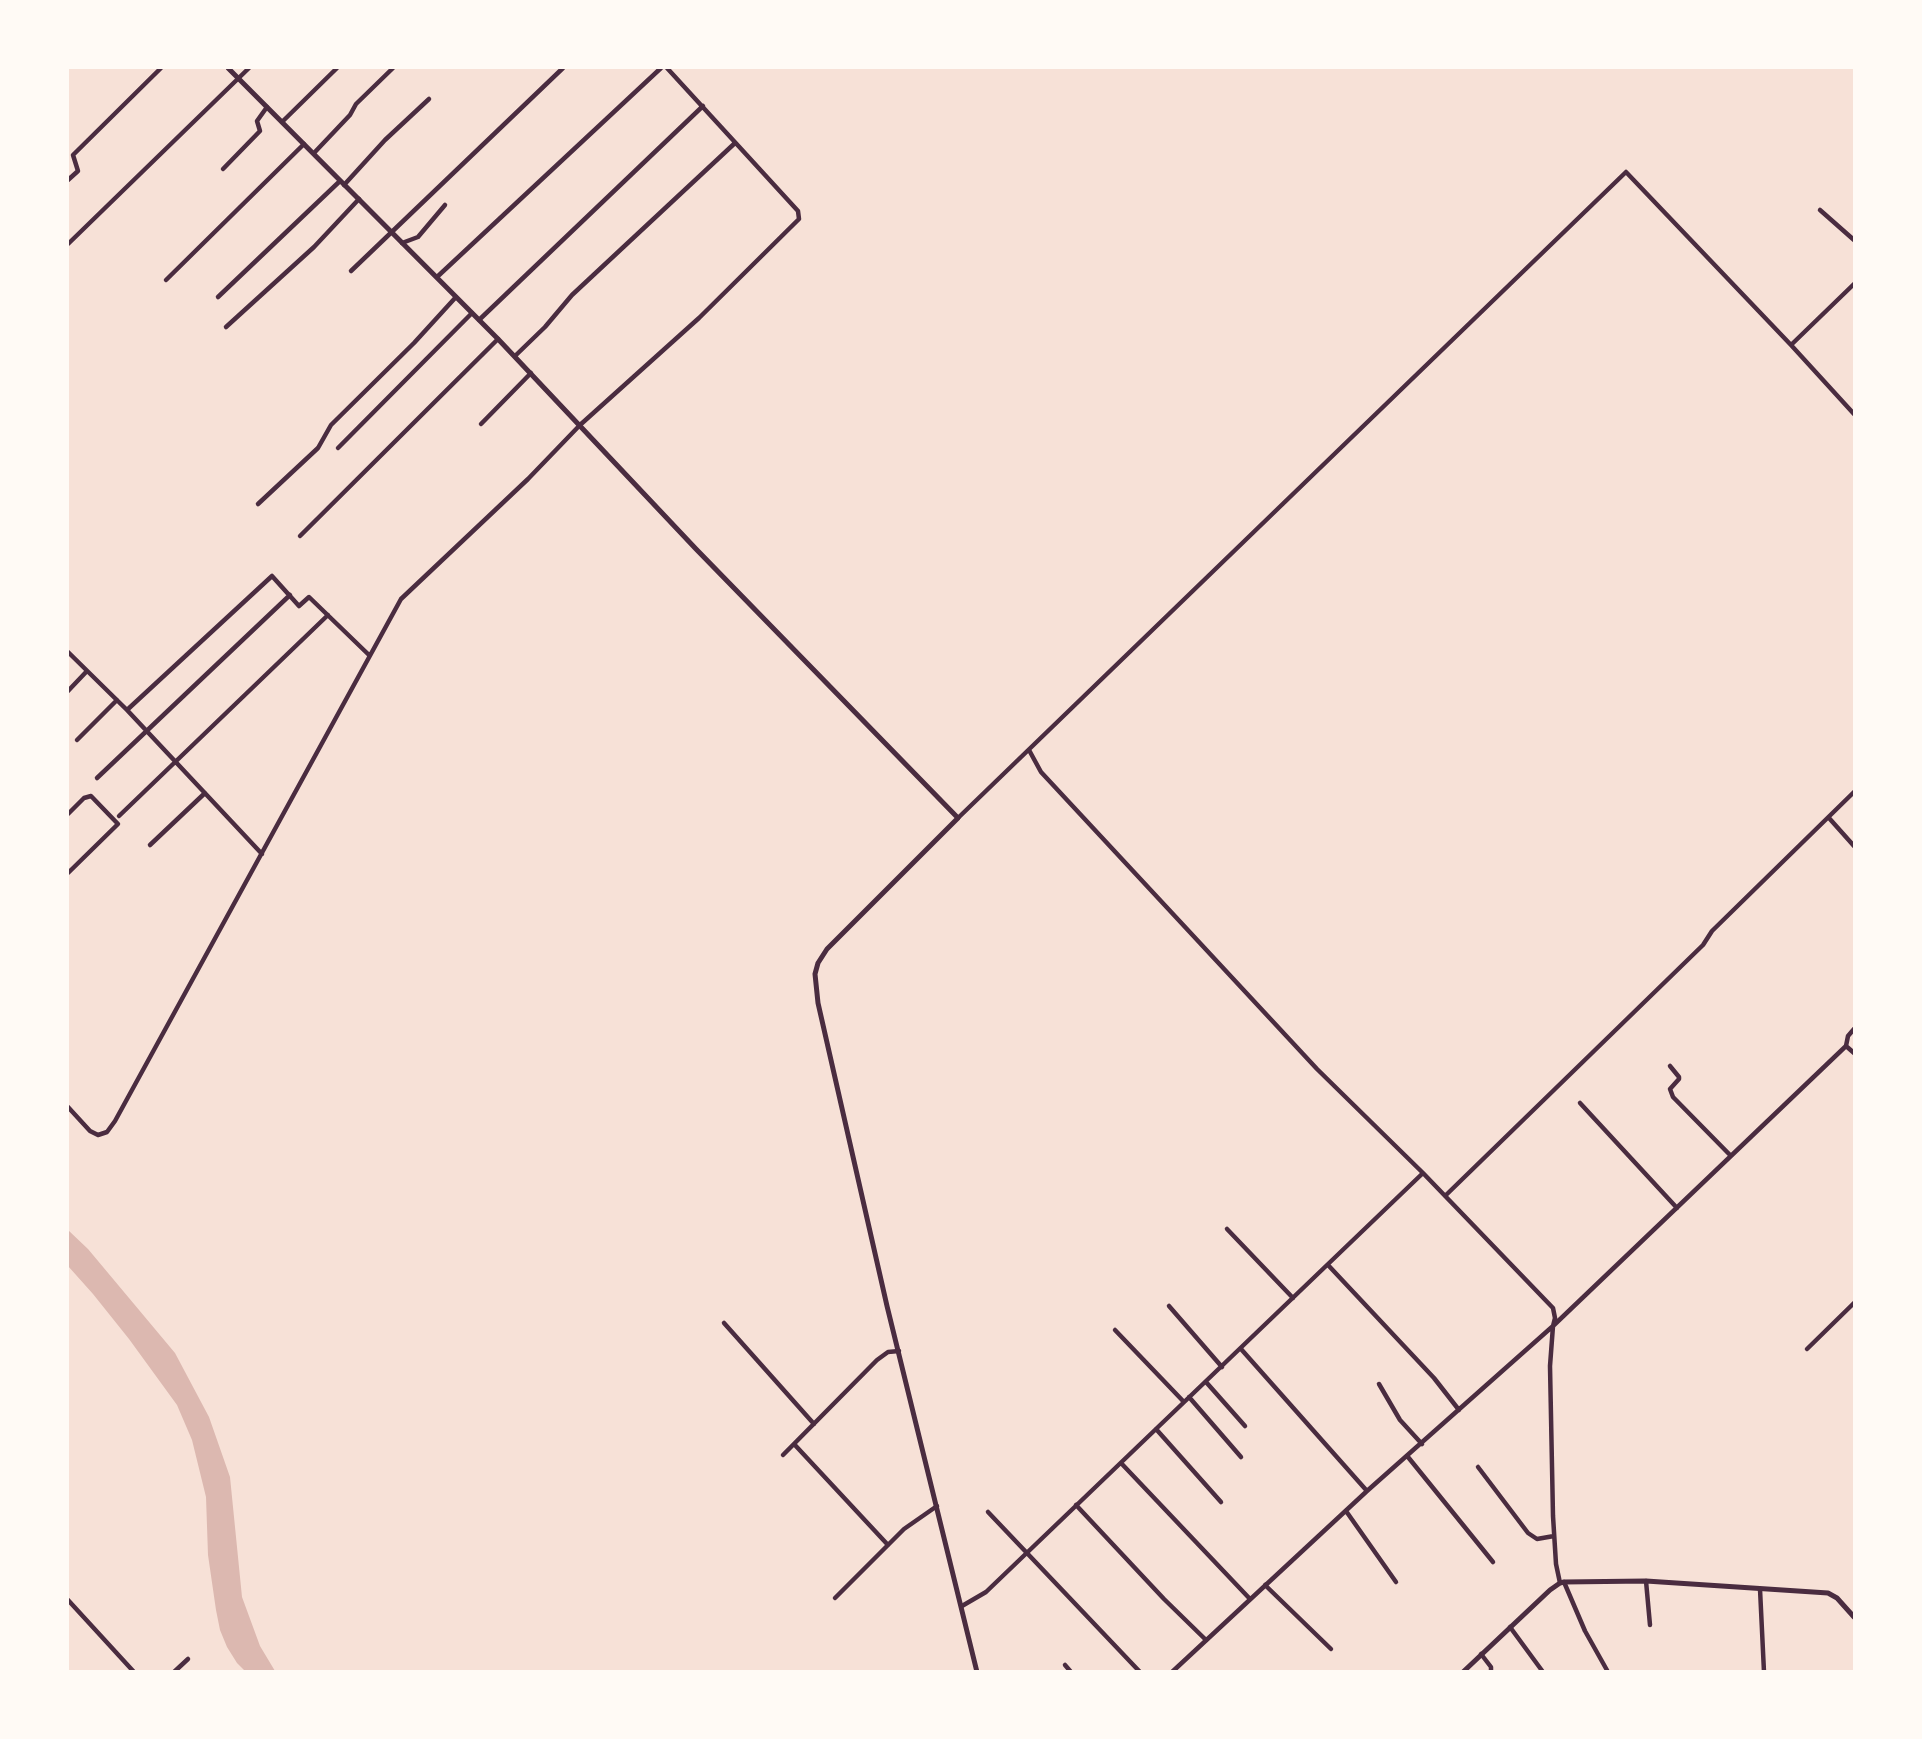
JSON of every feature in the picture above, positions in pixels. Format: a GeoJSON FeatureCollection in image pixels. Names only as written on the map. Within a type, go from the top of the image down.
{"type":"FeatureCollection","features":[{"type":"Feature","properties":{"kind":"street"},"geometry":{"type":"LineString","coordinates":[[68,180],[78,171],[73,155],[160,68]]}},
{"type":"Feature","properties":{"kind":"street"},"geometry":{"type":"LineString","coordinates":[[228,68],[498,339],[696,549],[958,818]]}},
{"type":"Feature","properties":{"kind":"street"},"geometry":{"type":"LineString","coordinates":[[68,244],[249,68]]}},
{"type":"Feature","properties":{"kind":"street"},"geometry":{"type":"LineString","coordinates":[[282,122],[337,68]]}},
{"type":"Feature","properties":{"kind":"street"},"geometry":{"type":"LineString","coordinates":[[314,153],[350,115],[356,104],[393,68]]}},
{"type":"Feature","properties":{"kind":"street"},"geometry":{"type":"LineString","coordinates":[[351,271],[563,68]]}},
{"type":"Feature","properties":{"kind":"street"},"geometry":{"type":"LineString","coordinates":[[437,278],[661,68]]}},
{"type":"Feature","properties":{"kind":"street"},"geometry":{"type":"LineString","coordinates":[[68,1107],[90,1131],[98,1135],[106,1132],[116,1121],[369,655],[396,606],[406,593],[528,479],[580,425],[699,318],[799,219],[798,211],[667,68]]}},
{"type":"Feature","properties":{"kind":"street"},"geometry":{"type":"LineString","coordinates":[[218,297],[429,99]]}},
{"type":"Feature","properties":{"kind":"street"},"geometry":{"type":"LineString","coordinates":[[479,320],[703,106]]}},
{"type":"Feature","properties":{"kind":"street"},"geometry":{"type":"LineString","coordinates":[[223,169],[260,131],[257,121],[267,107]]}},
{"type":"Feature","properties":{"kind":"street"},"geometry":{"type":"LineString","coordinates":[[514,356],[545,327],[572,295],[735,143]]}},
{"type":"Feature","properties":{"kind":"street"},"geometry":{"type":"LineString","coordinates":[[166,280],[304,144]]}},
{"type":"Feature","properties":{"kind":"street"},"geometry":{"type":"LineString","coordinates":[[978,1671],[899,1351],[818,1003],[815,974],[818,963],[827,949],[958,818],[1626,172],[1854,414]]}},
{"type":"Feature","properties":{"kind":"street"},"geometry":{"type":"LineString","coordinates":[[226,327],[314,247],[359,199]]}},
{"type":"Feature","properties":{"kind":"street"},"geometry":{"type":"LineString","coordinates":[[402,243],[418,237],[445,205]]}},
{"type":"Feature","properties":{"kind":"street"},"geometry":{"type":"LineString","coordinates":[[1820,210],[1854,240]]}},
{"type":"Feature","properties":{"kind":"street"},"geometry":{"type":"LineString","coordinates":[[1791,345],[1854,284]]}},
{"type":"Feature","properties":{"kind":"street"},"geometry":{"type":"LineString","coordinates":[[258,504],[318,448],[331,425],[414,343],[456,297]]}},
{"type":"Feature","properties":{"kind":"street"},"geometry":{"type":"LineString","coordinates":[[338,448],[472,313]]}},
{"type":"Feature","properties":{"kind":"street"},"geometry":{"type":"LineString","coordinates":[[300,536],[498,339]]}},
{"type":"Feature","properties":{"kind":"street"},"geometry":{"type":"LineString","coordinates":[[482,424],[531,373]]}},
{"type":"Feature","properties":{"kind":"street"},"geometry":{"type":"LineString","coordinates":[[127,710],[272,576],[299,606],[309,597],[369,655]]}},
{"type":"Feature","properties":{"kind":"street"},"geometry":{"type":"LineString","coordinates":[[97,778],[290,595]]}},
{"type":"Feature","properties":{"kind":"street"},"geometry":{"type":"LineString","coordinates":[[119,816],[328,615]]}},
{"type":"Feature","properties":{"kind":"street"},"geometry":{"type":"LineString","coordinates":[[68,652],[127,710],[262,854]]}},
{"type":"Feature","properties":{"kind":"street"},"geometry":{"type":"LineString","coordinates":[[68,691],[87,671]]}},
{"type":"Feature","properties":{"kind":"street"},"geometry":{"type":"LineString","coordinates":[[77,740],[117,700]]}},
{"type":"Feature","properties":{"kind":"street"},"geometry":{"type":"LineString","coordinates":[[1029,750],[1041,772],[1317,1069],[1423,1173],[1553,1308],[1555,1318],[1550,1366],[1556,1564],[1562,1582],[1589,1638],[1608,1671]]}},
{"type":"Feature","properties":{"kind":"street"},"geometry":{"type":"LineString","coordinates":[[1445,1196],[1703,945],[1712,932],[1854,792]]}},
{"type":"Feature","properties":{"kind":"street"},"geometry":{"type":"LineString","coordinates":[[150,845],[205,794]]}},
{"type":"Feature","properties":{"kind":"street"},"geometry":{"type":"LineString","coordinates":[[68,814],[84,798],[92,796],[118,824],[68,873]]}},
{"type":"Feature","properties":{"kind":"street"},"geometry":{"type":"LineString","coordinates":[[1828,818],[1854,846]]}},
{"type":"Feature","properties":{"kind":"street"},"geometry":{"type":"LineString","coordinates":[[1172,1671],[1368,1491],[1553,1326],[1846,1046],[1848,1036],[1854,1029]]}},
{"type":"Feature","properties":{"kind":"street"},"geometry":{"type":"LineString","coordinates":[[1846,1046],[1854,1053]]}},
{"type":"Feature","properties":{"kind":"street"},"geometry":{"type":"LineString","coordinates":[[1670,1066],[1679,1077],[1670,1089],[1673,1097],[1731,1156]]}},
{"type":"Feature","properties":{"kind":"street"},"geometry":{"type":"LineString","coordinates":[[1580,1103],[1677,1208]]}},
{"type":"Feature","properties":{"kind":"street"},"geometry":{"type":"LineString","coordinates":[[963,1605],[986,1592],[1423,1173]]}},
{"type":"Feature","properties":{"kind":"street"},"geometry":{"type":"LineString","coordinates":[[1227,1229],[1293,1298]]}},
{"type":"Feature","properties":{"kind":"street"},"geometry":{"type":"LineString","coordinates":[[1328,1265],[1434,1378],[1459,1410]]}},
{"type":"Feature","properties":{"kind":"street"},"geometry":{"type":"LineString","coordinates":[[1807,1349],[1854,1303]]}},
{"type":"Feature","properties":{"kind":"street"},"geometry":{"type":"LineString","coordinates":[[1169,1306],[1222,1367]]}},
{"type":"Feature","properties":{"kind":"street"},"geometry":{"type":"LineString","coordinates":[[724,1323],[813,1424]]}},
{"type":"Feature","properties":{"kind":"street"},"geometry":{"type":"LineString","coordinates":[[1115,1330],[1184,1402]]}},
{"type":"Feature","properties":{"kind":"street"},"geometry":{"type":"LineString","coordinates":[[1241,1349],[1368,1491]]}},
{"type":"Feature","properties":{"kind":"street"},"geometry":{"type":"LineString","coordinates":[[783,1455],[877,1360],[888,1352],[899,1351]]}},
{"type":"Feature","properties":{"kind":"street"},"geometry":{"type":"LineString","coordinates":[[1206,1382],[1245,1426]]}},
{"type":"Feature","properties":{"kind":"street"},"geometry":{"type":"LineString","coordinates":[[1379,1384],[1400,1420],[1422,1444]]}},
{"type":"Feature","properties":{"kind":"street"},"geometry":{"type":"LineString","coordinates":[[1189,1397],[1241,1457]]}},
{"type":"Feature","properties":{"kind":"street"},"geometry":{"type":"LineString","coordinates":[[1156,1429],[1221,1502]]}},
{"type":"Feature","properties":{"kind":"street"},"geometry":{"type":"LineString","coordinates":[[794,1444],[888,1545]]}},
{"type":"Feature","properties":{"kind":"street"},"geometry":{"type":"LineString","coordinates":[[1408,1457],[1493,1562]]}},
{"type":"Feature","properties":{"kind":"street"},"geometry":{"type":"LineString","coordinates":[[1121,1463],[1250,1599]]}},
{"type":"Feature","properties":{"kind":"street"},"geometry":{"type":"LineString","coordinates":[[1478,1467],[1527,1533],[1538,1539],[1554,1536]]}},
{"type":"Feature","properties":{"kind":"street"},"geometry":{"type":"LineString","coordinates":[[1077,1505],[1164,1599],[1206,1640]]}},
{"type":"Feature","properties":{"kind":"street"},"geometry":{"type":"LineString","coordinates":[[835,1598],[904,1529],[937,1506]]}},
{"type":"Feature","properties":{"kind":"street"},"geometry":{"type":"LineString","coordinates":[[1346,1511],[1396,1582]]}},
{"type":"Feature","properties":{"kind":"street"},"geometry":{"type":"LineString","coordinates":[[988,1512],[1140,1671]]}},
{"type":"Feature","properties":{"kind":"street"},"geometry":{"type":"LineString","coordinates":[[1646,1581],[1650,1625]]}},
{"type":"Feature","properties":{"kind":"street"},"geometry":{"type":"LineString","coordinates":[[1462,1671],[1562,1582],[1646,1581],[1828,1593],[1837,1598],[1854,1617]]}},
{"type":"Feature","properties":{"kind":"street"},"geometry":{"type":"LineString","coordinates":[[1265,1585],[1330,1649]]}},
{"type":"Feature","properties":{"kind":"street"},"geometry":{"type":"LineString","coordinates":[[1760,1589],[1764,1671]]}},
{"type":"Feature","properties":{"kind":"street"},"geometry":{"type":"LineString","coordinates":[[68,1600],[134,1671]]}},
{"type":"Feature","properties":{"kind":"street"},"geometry":{"type":"LineString","coordinates":[[1510,1627],[1542,1671]]}},
{"type":"Feature","properties":{"kind":"street"},"geometry":{"type":"LineString","coordinates":[[1481,1654],[1491,1667],[1491,1671]]}},
{"type":"Feature","properties":{"kind":"street"},"geometry":{"type":"LineString","coordinates":[[174,1671],[188,1659]]}},
{"type":"Feature","properties":{"kind":"street"},"geometry":{"type":"LineString","coordinates":[[1065,1665],[1071,1671]]}},
{"type":"Feature","properties":{"kind":"shaded area"},"geometry":{"type":"Polygon","coordinates":[[[68,1230],[88,1249],[175,1353],[209,1417],[230,1477],[242,1597],[260,1646],[275,1671],[245,1671],[227,1647],[220,1630],[216,1610],[208,1555],[206,1497],[192,1440],[177,1405],[129,1339],[68,1266],[68,1230]]]}}]}
